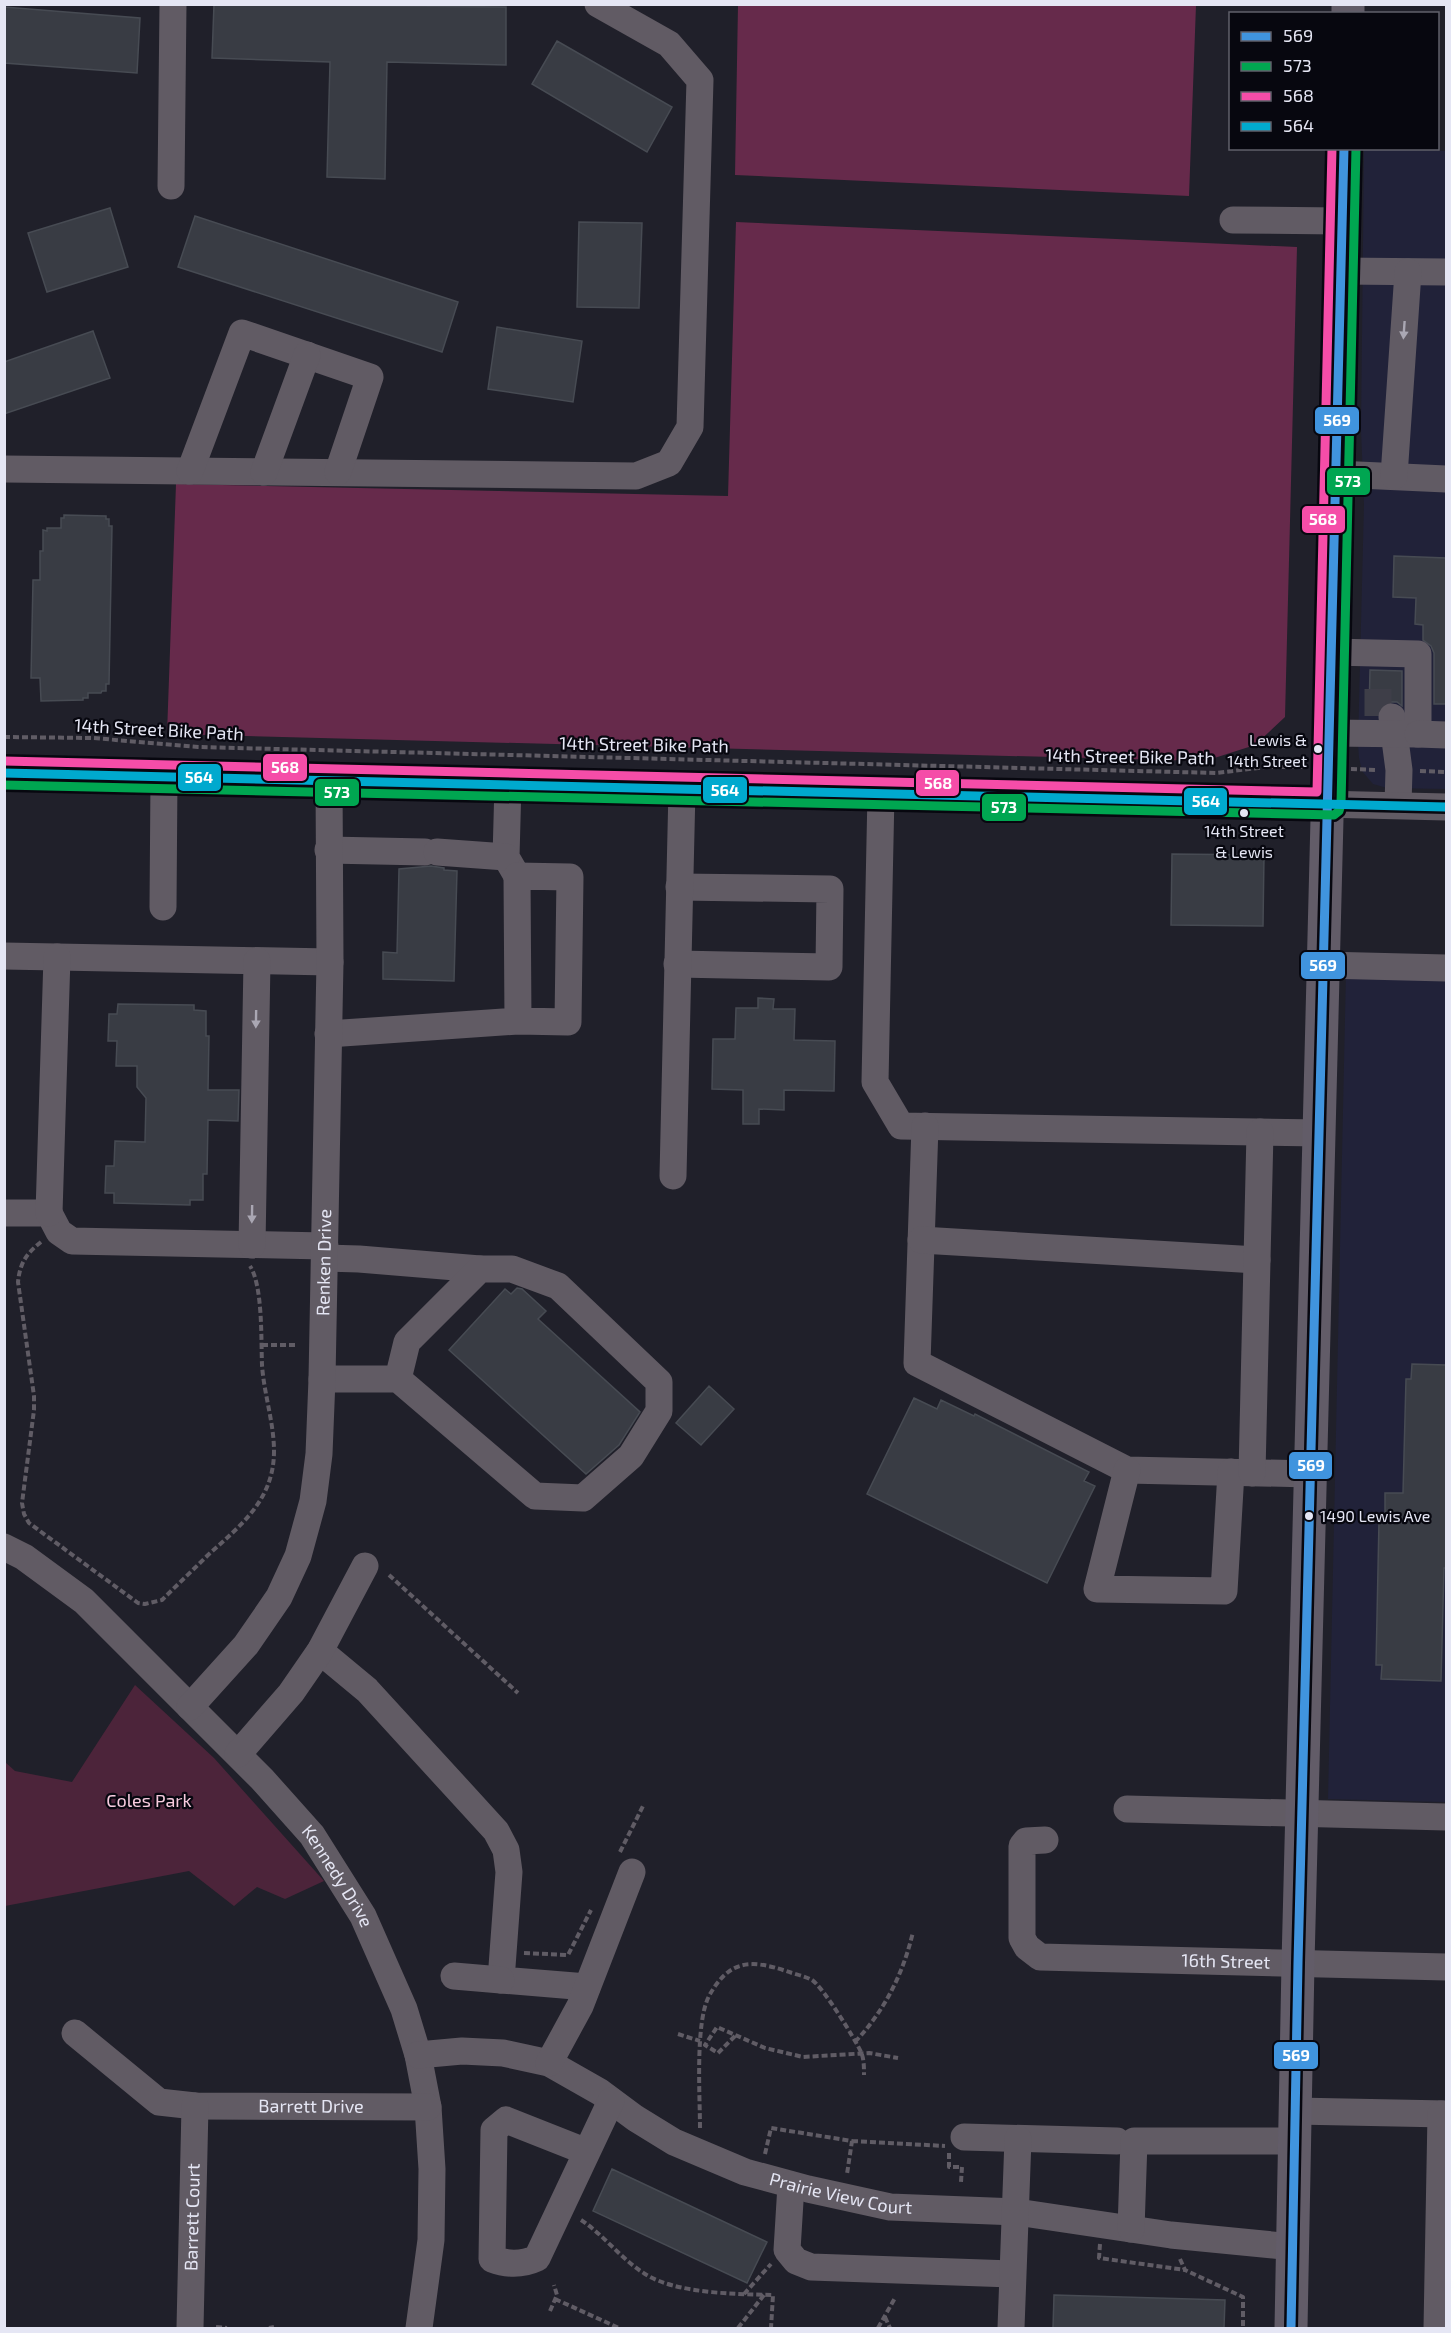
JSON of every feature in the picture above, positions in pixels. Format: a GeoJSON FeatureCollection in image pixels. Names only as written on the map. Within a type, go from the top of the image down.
{"type":"FeatureCollection","features":[{"type":"Feature","properties":{"kind":"main road"},"geometry":{"type":"LineString","coordinates":[[1291,2328],[1298,1963],[1344,150]]}},
{"type":"Feature","properties":{"kind":"street"},"geometry":{"type":"LineString","coordinates":[[171,186],[173,4]]}},
{"type":"Feature","properties":{"kind":"street"},"geometry":{"type":"LineString","coordinates":[[4,469],[636,476],[669,463],[690,427],[700,80],[669,44],[598,4]]}},
{"type":"Feature","properties":{"kind":"street"},"geometry":{"type":"LineString","coordinates":[[1233,220],[1342,222]]}},
{"type":"Feature","properties":{"kind":"street"},"geometry":{"type":"LineString","coordinates":[[1341,271],[1446,272]]}},
{"type":"Feature","properties":{"kind":"street"},"geometry":{"type":"LineString","coordinates":[[1394,476],[1408,272]]}},
{"type":"Feature","properties":{"kind":"street"},"geometry":{"type":"LineString","coordinates":[[190,471],[242,333],[370,377],[338,472]]}},
{"type":"Feature","properties":{"kind":"street"},"geometry":{"type":"LineString","coordinates":[[264,472],[306,355]]}},
{"type":"Feature","properties":{"kind":"street"},"geometry":{"type":"LineString","coordinates":[[1336,474],[1446,479]]}},
{"type":"Feature","properties":{"kind":"street"},"geometry":{"type":"LineString","coordinates":[[1332,652],[1386,664],[1418,654],[1392,727],[1399,770],[1398,806]]}},
{"type":"Feature","properties":{"kind":"street"},"geometry":{"type":"LineString","coordinates":[[1330,733],[1392,727],[1446,735]]}},
{"type":"Feature","properties":{"kind":"street"},"geometry":{"type":"LineString","coordinates":[[4,773],[1446,807]]}},
{"type":"Feature","properties":{"kind":"street"},"geometry":{"type":"LineString","coordinates":[[163,908],[164,777]]}},
{"type":"Feature","properties":{"kind":"street","name":"Renken Drive"},"geometry":{"type":"LineString","coordinates":[[190,1707],[246,1645],[279,1597],[298,1556],[313,1502],[319,1454],[325,1252],[330,962],[329,780]]}},
{"type":"Feature","properties":{"kind":"street"},"geometry":{"type":"LineString","coordinates":[[508,784],[518,1021]]}},
{"type":"Feature","properties":{"kind":"street"},"geometry":{"type":"LineString","coordinates":[[673,1176],[682,789]]}},
{"type":"Feature","properties":{"kind":"street"},"geometry":{"type":"LineString","coordinates":[[881,793],[874,1082],[901,1126],[1320,1133]]}},
{"type":"Feature","properties":{"kind":"street"},"geometry":{"type":"LineString","coordinates":[[328,850],[431,852],[570,877],[568,1022],[518,1021],[328,1034]]}},
{"type":"Feature","properties":{"kind":"street"},"geometry":{"type":"LineString","coordinates":[[677,964],[829,967],[830,889],[679,887]]}},
{"type":"Feature","properties":{"kind":"street"},"geometry":{"type":"LineString","coordinates":[[4,956],[330,962]]}},
{"type":"Feature","properties":{"kind":"street"},"geometry":{"type":"LineString","coordinates":[[48,1226],[57,957]]}},
{"type":"Feature","properties":{"kind":"street"},"geometry":{"type":"LineString","coordinates":[[248,1253],[257,961]]}},
{"type":"Feature","properties":{"kind":"street"},"geometry":{"type":"LineString","coordinates":[[1323,965],[1446,968]]}},
{"type":"Feature","properties":{"kind":"street"},"geometry":{"type":"LineString","coordinates":[[924,1126],[917,1363],[1127,1470],[1311,1474]]}},
{"type":"Feature","properties":{"kind":"street"},"geometry":{"type":"LineString","coordinates":[[1127,1470],[1097,1589],[1224,1591],[1241,1473],[1257,1260],[1260,1132]]}},
{"type":"Feature","properties":{"kind":"street"},"geometry":{"type":"LineString","coordinates":[[4,1213],[48,1226],[72,1241],[248,1253],[325,1252],[359,1259],[480,1269],[512,1269],[558,1286],[659,1382],[659,1411],[631,1456],[583,1497],[535,1496],[398,1379],[322,1379]]}},
{"type":"Feature","properties":{"kind":"street"},"geometry":{"type":"LineString","coordinates":[[921,1239],[1257,1260]]}},
{"type":"Feature","properties":{"kind":"street"},"geometry":{"type":"LineString","coordinates":[[398,1379],[407,1342],[480,1269]]}},
{"type":"Feature","properties":{"kind":"street","name":"Kennedy Drive"},"geometry":{"type":"LineString","coordinates":[[4,1547],[24,1557],[84,1601],[238,1754],[312,1835],[363,1917],[404,2009],[418,2055],[428,2107],[432,2169],[431,2240],[419,2328]]}},
{"type":"Feature","properties":{"kind":"street"},"geometry":{"type":"LineString","coordinates":[[238,1754],[291,1693],[377,1570]]}},
{"type":"Feature","properties":{"kind":"street"},"geometry":{"type":"LineString","coordinates":[[320,1651],[367,1690],[496,1830],[506,1850],[509,1872],[501,1980]]}},
{"type":"Feature","properties":{"kind":"street"},"geometry":{"type":"LineString","coordinates":[[1127,1809],[1446,1817]]}},
{"type":"Feature","properties":{"kind":"street","name":"16th Street"},"geometry":{"type":"LineString","coordinates":[[1045,1840],[1026,1841],[1023,1846],[1022,1938],[1027,1947],[1040,1957],[1446,1966]]}},
{"type":"Feature","properties":{"kind":"street"},"geometry":{"type":"LineString","coordinates":[[549,2063],[580,2006],[632,1872]]}},
{"type":"Feature","properties":{"kind":"street"},"geometry":{"type":"LineString","coordinates":[[454,1977],[587,1987]]}},
{"type":"Feature","properties":{"kind":"street","name":"Barrett Drive"},"geometry":{"type":"LineString","coordinates":[[75,2033],[159,2102],[195,2106],[428,2107]]}},
{"type":"Feature","properties":{"kind":"street","name":"Prairie View Court"},"geometry":{"type":"LineString","coordinates":[[418,2055],[462,2051],[503,2053],[549,2063],[674,2142],[745,2172],[791,2185],[890,2207],[1017,2212],[1131,2229],[1293,2247]]}},
{"type":"Feature","properties":{"kind":"street"},"geometry":{"type":"LineString","coordinates":[[587,2152],[506,2120],[494,2130],[492,2259],[504,2264],[526,2263],[537,2258],[587,2152],[611,2101]]}},
{"type":"Feature","properties":{"kind":"street","name":"Barrett Court"},"geometry":{"type":"LineString","coordinates":[[190,2328],[195,2106]]}},
{"type":"Feature","properties":{"kind":"street"},"geometry":{"type":"LineString","coordinates":[[1131,2229],[1134,2141],[1444,2114],[1437,2328]]}},
{"type":"Feature","properties":{"kind":"street"},"geometry":{"type":"LineString","coordinates":[[964,2137],[1117,2141]]}},
{"type":"Feature","properties":{"kind":"street"},"geometry":{"type":"LineString","coordinates":[[1011,2328],[1018,2139]]}},
{"type":"Feature","properties":{"kind":"street"},"geometry":{"type":"LineString","coordinates":[[791,2185],[788,2250],[796,2261],[811,2267],[1012,2274]]}},
{"type":"Feature","properties":{"kind":"path","name":"14th Street Bike Path"},"geometry":{"type":"LineString","coordinates":[[4,737],[93,738],[198,747],[1216,773],[1283,766]]}},
{"type":"Feature","properties":{"kind":"path"},"geometry":{"type":"LineString","coordinates":[[48,1226],[20,1267],[18,1282],[34,1410],[22,1503],[24,1514],[29,1522],[138,1603],[145,1605],[162,1600],[243,1524],[258,1507],[273,1471],[274,1450],[263,1379],[259,1300],[248,1253]]}},
{"type":"Feature","properties":{"kind":"path"},"geometry":{"type":"LineString","coordinates":[[262,1345],[296,1346]]}},
{"type":"Feature","properties":{"kind":"path"},"geometry":{"type":"LineString","coordinates":[[41,1545],[48,1535]]}},
{"type":"Feature","properties":{"kind":"path"},"geometry":{"type":"LineString","coordinates":[[377,1570],[518,1693]]}},
{"type":"Feature","properties":{"kind":"path"},"geometry":{"type":"LineString","coordinates":[[855,2042],[882,2008],[901,1973],[913,1932]]}},
{"type":"Feature","properties":{"kind":"path"},"geometry":{"type":"LineString","coordinates":[[700,2135],[701,2042],[708,1998],[736,1966],[753,1963],[768,1965],[813,1981],[838,2013],[855,2042],[861,2053],[864,2074]]}},
{"type":"Feature","properties":{"kind":"path"},"geometry":{"type":"LineString","coordinates":[[706,2043],[717,2027],[765,2048],[803,2057],[861,2053],[898,2058]]}},
{"type":"Feature","properties":{"kind":"path"},"geometry":{"type":"LineString","coordinates":[[678,2034],[706,2043],[705,2045],[718,2053],[735,2036]]}},
{"type":"Feature","properties":{"kind":"path"},"geometry":{"type":"LineString","coordinates":[[764,2161],[771,2128],[852,2141],[949,2147],[949,2167],[962,2167],[961,2182]]}},
{"type":"Feature","properties":{"kind":"path"},"geometry":{"type":"LineString","coordinates":[[846,2181],[852,2141]]}},
{"type":"Feature","properties":{"kind":"path"},"geometry":{"type":"LineString","coordinates":[[581,2220],[646,2275],[682,2286],[743,2294],[773,2295],[771,2328]]}},
{"type":"Feature","properties":{"kind":"path"},"geometry":{"type":"LineString","coordinates":[[1100,2240],[1099,2258],[1185,2270],[1243,2296],[1243,2328]]}},
{"type":"Feature","properties":{"kind":"path"},"geometry":{"type":"LineString","coordinates":[[743,2294],[770,2265],[790,2253]]}},
{"type":"Feature","properties":{"kind":"path"},"geometry":{"type":"LineString","coordinates":[[1180,2259],[1185,2270]]}},
{"type":"Feature","properties":{"kind":"path"},"geometry":{"type":"LineString","coordinates":[[550,2311],[557,2295],[554,2285]]}},
{"type":"Feature","properties":{"kind":"path"},"geometry":{"type":"LineString","coordinates":[[738,2328],[764,2295]]}},
{"type":"Feature","properties":{"kind":"path"},"geometry":{"type":"LineString","coordinates":[[878,2328],[896,2298]]}},
{"type":"Feature","properties":{"kind":"path"},"geometry":{"type":"LineString","coordinates":[[555,2299],[619,2328]]}},
{"type":"Feature","properties":{"kind":"path"},"geometry":{"type":"LineString","coordinates":[[884,2317],[890,2328]]}},
{"type":"Feature","properties":{"kind":"path"},"geometry":{"type":"LineString","coordinates":[[216,2327],[227,2328]]}},
{"type":"Feature","properties":{"kind":"path"},"geometry":{"type":"LineString","coordinates":[[269,2328],[274,2327]]}},
{"type":"Feature","properties":{"kind":"shaded area"},"geometry":{"type":"Polygon","coordinates":[[[738,5],[1196,5],[1189,196],[735,175],[738,5]]]}},
{"type":"Feature","properties":{"kind":"shaded area"},"geometry":{"type":"Polygon","coordinates":[[[1364,150],[1446,151],[1446,789],[1387,788],[1373,784],[1362,771],[1358,744],[1364,504],[1361,430],[1364,150]]]}},
{"type":"Feature","properties":{"kind":"shaded area"},"geometry":{"type":"Polygon","coordinates":[[[736,222],[1297,247],[1285,717],[1255,745],[1205,761],[167,734],[176,484],[728,496],[736,222]]]}},
{"type":"Feature","properties":{"kind":"shaded area"},"geometry":{"type":"Polygon","coordinates":[[[1346,972],[1446,974],[1446,1802],[1328,1799],[1346,972]]]}},
{"type":"Feature","properties":{"kind":"green space","name":"Coles Park"},"geometry":{"type":"Polygon","coordinates":[[[135,1685],[214,1758],[324,1881],[285,1899],[257,1887],[234,1906],[189,1871],[5,1906],[5,1762],[15,1771],[72,1782],[135,1685]]]}},
{"type":"Feature","properties":{"kind":"building"},"geometry":{"type":"Polygon","coordinates":[[[214,4],[506,7],[506,65],[387,62],[385,179],[327,177],[330,62],[212,58],[214,4]]]}},
{"type":"Feature","properties":{"kind":"building"},"geometry":{"type":"Polygon","coordinates":[[[4,7],[140,18],[137,73],[4,63],[4,7]]]}},
{"type":"Feature","properties":{"kind":"building"},"geometry":{"type":"Polygon","coordinates":[[[557,41],[672,107],[647,152],[532,84],[557,41]]]}},
{"type":"Feature","properties":{"kind":"building"},"geometry":{"type":"Polygon","coordinates":[[[110,208],[128,267],[47,292],[28,233],[110,208]]]}},
{"type":"Feature","properties":{"kind":"building"},"geometry":{"type":"Polygon","coordinates":[[[195,216],[458,302],[442,352],[178,267],[195,216]]]}},
{"type":"Feature","properties":{"kind":"building"},"geometry":{"type":"Polygon","coordinates":[[[579,222],[642,223],[639,308],[577,307],[579,222]]]}},
{"type":"Feature","properties":{"kind":"building"},"geometry":{"type":"Polygon","coordinates":[[[497,327],[582,341],[573,402],[488,389],[497,327]]]}},
{"type":"Feature","properties":{"kind":"building"},"geometry":{"type":"Polygon","coordinates":[[[93,331],[110,378],[4,414],[4,362],[93,331]]]}},
{"type":"Feature","properties":{"kind":"building"},"geometry":{"type":"Polygon","coordinates":[[[64,515],[106,516],[106,519],[109,519],[109,526],[112,526],[109,684],[106,684],[106,691],[88,693],[88,698],[83,698],[83,700],[41,701],[40,678],[31,678],[33,580],[40,580],[43,530],[61,528],[61,518],[64,518],[64,515]]]}},
{"type":"Feature","properties":{"kind":"building"},"geometry":{"type":"Polygon","coordinates":[[[1394,556],[1446,558],[1446,704],[1434,704],[1434,653],[1431,646],[1423,640],[1423,625],[1415,624],[1416,598],[1393,597],[1394,556]]]}},
{"type":"Feature","properties":{"kind":"building"},"geometry":{"type":"Polygon","coordinates":[[[1370,670],[1402,671],[1402,706],[1397,702],[1389,702],[1382,705],[1377,712],[1369,712],[1370,670]]]}},
{"type":"Feature","properties":{"kind":"building"},"geometry":{"type":"Polygon","coordinates":[[[1172,854],[1264,855],[1263,926],[1171,925],[1172,854]]]}},
{"type":"Feature","properties":{"kind":"building"},"geometry":{"type":"Polygon","coordinates":[[[431,866],[457,871],[454,981],[383,979],[383,952],[397,953],[399,869],[431,866]]]}},
{"type":"Feature","properties":{"kind":"building"},"geometry":{"type":"Polygon","coordinates":[[[758,998],[774,999],[773,1009],[795,1009],[794,1040],[835,1041],[834,1091],[784,1090],[784,1110],[759,1109],[759,1124],[743,1124],[743,1090],[712,1089],[713,1039],[735,1039],[736,1008],[758,1008],[758,998]]]}},
{"type":"Feature","properties":{"kind":"building"},"geometry":{"type":"Polygon","coordinates":[[[118,1004],[194,1005],[194,1010],[206,1011],[206,1036],[209,1036],[208,1090],[239,1090],[238,1121],[208,1120],[207,1174],[203,1174],[203,1200],[190,1200],[190,1205],[114,1203],[114,1193],[105,1193],[106,1166],[114,1166],[115,1141],[145,1142],[146,1098],[137,1087],[137,1066],[116,1066],[117,1041],[108,1041],[109,1014],[117,1014],[118,1004]]]}},
{"type":"Feature","properties":{"kind":"building"},"geometry":{"type":"Polygon","coordinates":[[[517,1288],[522,1289],[546,1311],[538,1319],[640,1412],[619,1445],[586,1474],[449,1350],[505,1289],[511,1294],[517,1288]]]}},
{"type":"Feature","properties":{"kind":"building"},"geometry":{"type":"Polygon","coordinates":[[[1412,1364],[1446,1365],[1446,1568],[1444,1568],[1441,1681],[1381,1679],[1382,1665],[1376,1665],[1379,1521],[1385,1521],[1385,1493],[1403,1493],[1406,1379],[1411,1379],[1412,1364]]]}},
{"type":"Feature","properties":{"kind":"building"},"geometry":{"type":"Polygon","coordinates":[[[709,1386],[734,1409],[701,1445],[676,1423],[709,1386]]]}},
{"type":"Feature","properties":{"kind":"building"},"geometry":{"type":"Polygon","coordinates":[[[914,1398],[937,1409],[941,1400],[974,1416],[975,1414],[1089,1472],[1084,1481],[1095,1486],[1047,1583],[867,1494],[914,1398]]]}},
{"type":"Feature","properties":{"kind":"building"},"geometry":{"type":"Polygon","coordinates":[[[612,2169],[767,2242],[747,2283],[593,2211],[612,2169]]]}},
{"type":"Feature","properties":{"kind":"building"},"geometry":{"type":"Polygon","coordinates":[[[1054,2295],[1225,2300],[1224,2328],[1053,2328],[1054,2295]]]}},
{"type":"Feature","properties":{"kind":"tunnel"},"geometry":{"type":"LineString","coordinates":[[1378,675],[1378,716]]}},
{"type":"Feature","properties":{"kind":"transit line","name":"568"},"geometry":{"type":"LineString","coordinates":[[4,761],[1317,792],[1332,150]]}},
{"type":"Feature","properties":{"kind":"transit line","name":"569"},"geometry":{"type":"LineString","coordinates":[[1291,2328],[1298,1963],[1344,150]]}},
{"type":"Feature","properties":{"kind":"transit line","name":"573"},"geometry":{"type":"LineString","coordinates":[[4,785],[1334,815],[1339,811],[1341,804],[1356,150]]}},
{"type":"Feature","properties":{"kind":"transit line","name":"564"},"geometry":{"type":"LineString","coordinates":[[4,773],[1446,807]]}},
{"type":"Feature","properties":{"kind":"place","name":"Lewis & 14th Street"},"geometry":{"type":"Point","coordinates":[1318,749]}},
{"type":"Feature","properties":{"kind":"place","name":"14th Street & Lewis"},"geometry":{"type":"Point","coordinates":[1244,813]}},
{"type":"Feature","properties":{"kind":"place","name":"1490 Lewis Ave"},"geometry":{"type":"Point","coordinates":[1309,1516]}}]}
